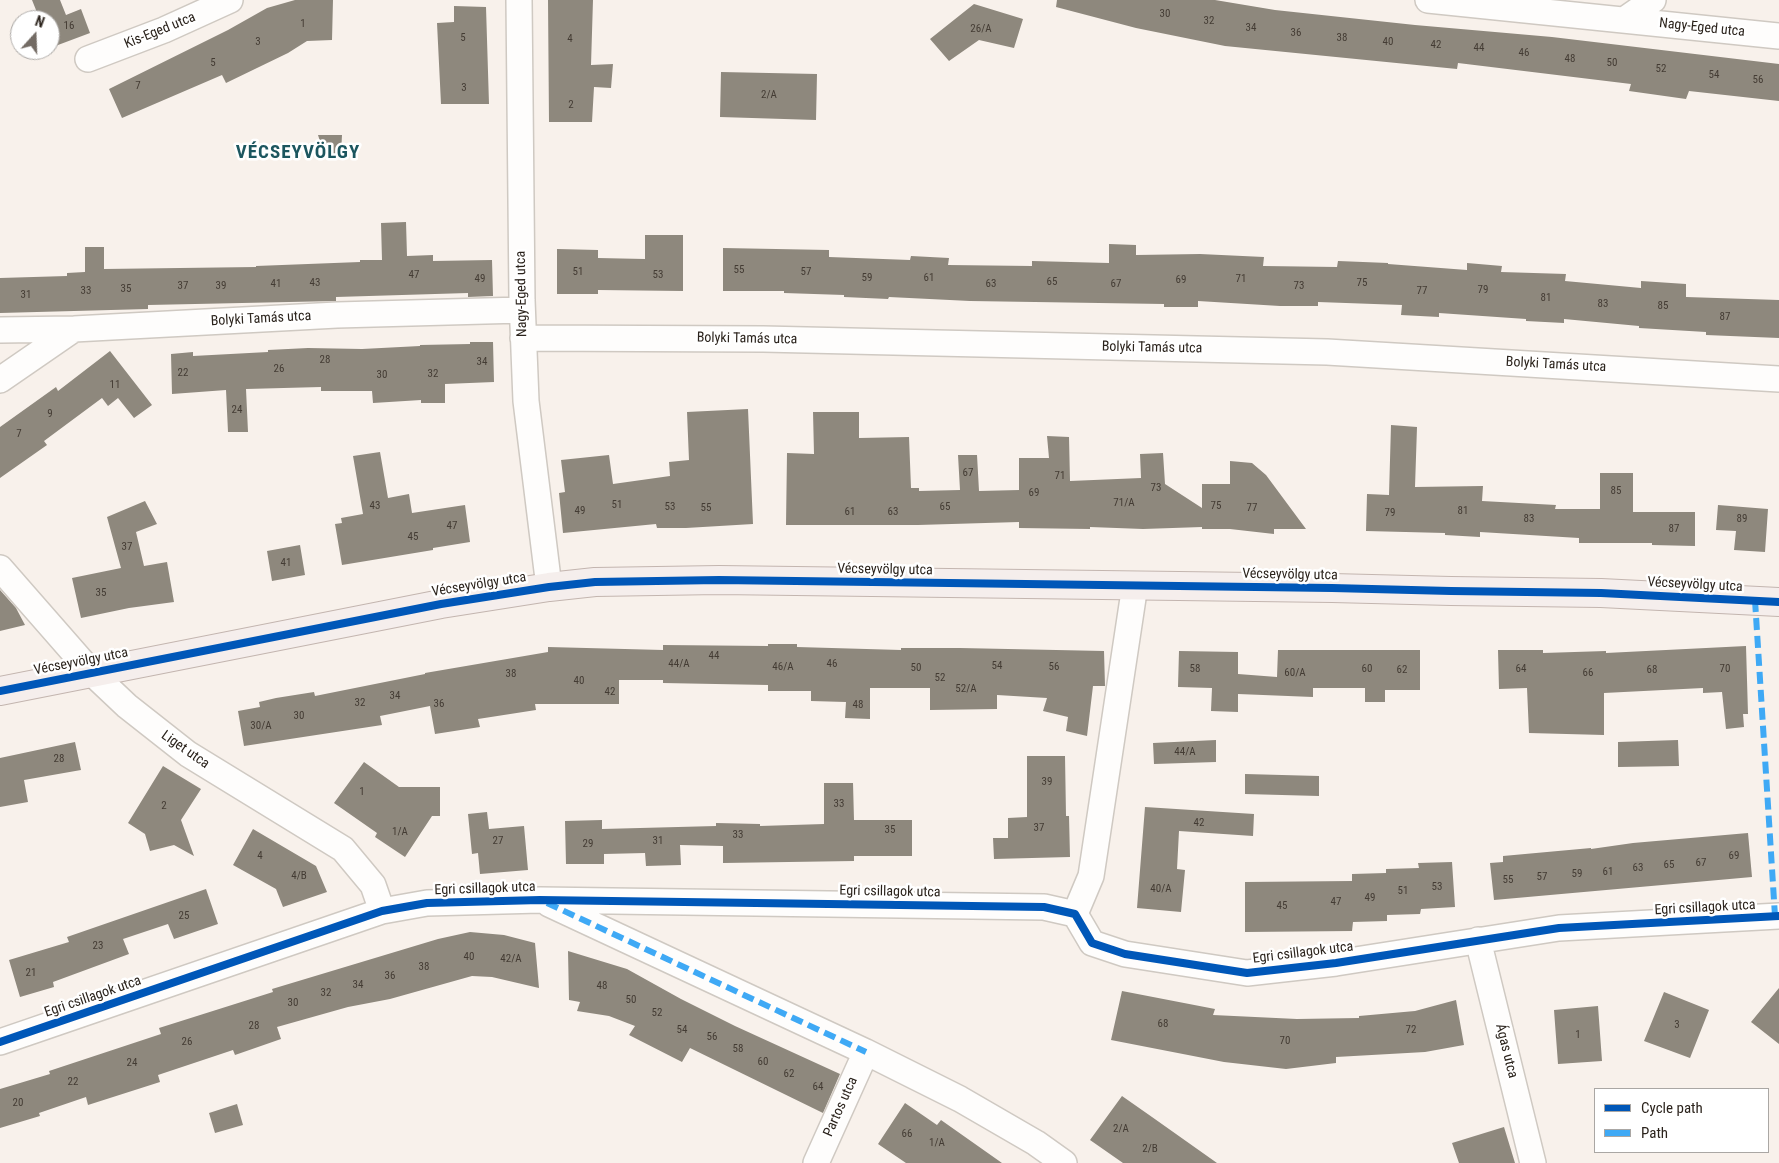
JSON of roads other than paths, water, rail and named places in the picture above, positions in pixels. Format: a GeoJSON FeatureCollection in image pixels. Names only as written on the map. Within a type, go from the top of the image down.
{"type":"FeatureCollection","features":[{"type":"Feature","properties":{"kind":"main road","name":"Vécseyvölgy utca"},"geometry":{"type":"LineString","coordinates":[[0,691],[442,604],[549,587],[595,582],[719,580],[1601,592],[1779,602]]}},
{"type":"Feature","properties":{"kind":"street","name":"Kis-Eged utca"},"geometry":{"type":"LineString","coordinates":[[88,59],[164,30],[230,0]]}},
{"type":"Feature","properties":{"kind":"street","name":"Nagy-Eged utca"},"geometry":{"type":"LineString","coordinates":[[519,0],[522,310],[526,401],[529,440],[549,587]]}},
{"type":"Feature","properties":{"kind":"street","name":"Nagy-Eged utca"},"geometry":{"type":"LineString","coordinates":[[1428,0],[1779,36]]}},
{"type":"Feature","properties":{"kind":"street","name":"Nagy-Eged utca"},"geometry":{"type":"LineString","coordinates":[[1624,20],[1653,0]]}},
{"type":"Feature","properties":{"kind":"street","name":"Bolyki Tamás utca"},"geometry":{"type":"LineString","coordinates":[[0,330],[74,329],[338,315],[522,310]]}},
{"type":"Feature","properties":{"kind":"street"},"geometry":{"type":"LineString","coordinates":[[0,380],[74,329]]}},
{"type":"Feature","properties":{"kind":"street","name":"Bolyki Tamás utca"},"geometry":{"type":"LineString","coordinates":[[523,338],[763,339],[1327,352],[1779,379]]}},
{"type":"Feature","properties":{"kind":"street","name":"Liget utca"},"geometry":{"type":"LineString","coordinates":[[0,568],[91,672],[127,706],[188,754],[343,849],[373,885],[382,911]]}},
{"type":"Feature","properties":{"kind":"street"},"geometry":{"type":"LineString","coordinates":[[1075,914],[1091,876],[1135,585]]}},
{"type":"Feature","properties":{"kind":"street","name":"Egri csillagok utca"},"geometry":{"type":"LineString","coordinates":[[540,900],[866,1052],[960,1099],[1036,1143],[1064,1163]]}},
{"type":"Feature","properties":{"kind":"street","name":"Egri csillagok utca"},"geometry":{"type":"LineString","coordinates":[[0,1042],[382,911],[427,903],[540,900],[1044,907],[1075,914],[1092,943],[1125,954],[1247,973],[1336,963],[1559,928],[1779,916]]}},
{"type":"Feature","properties":{"kind":"street","name":"Ágas utca"},"geometry":{"type":"LineString","coordinates":[[1478,940],[1533,1163]]}},
{"type":"Feature","properties":{"kind":"street","name":"Partos utca"},"geometry":{"type":"LineString","coordinates":[[816,1163],[866,1052]]}},
{"type":"Feature","properties":{"kind":"district","name":"VÉCSEYVÖLGY"},"geometry":{"type":"Point","coordinates":[298,153]}}]}
